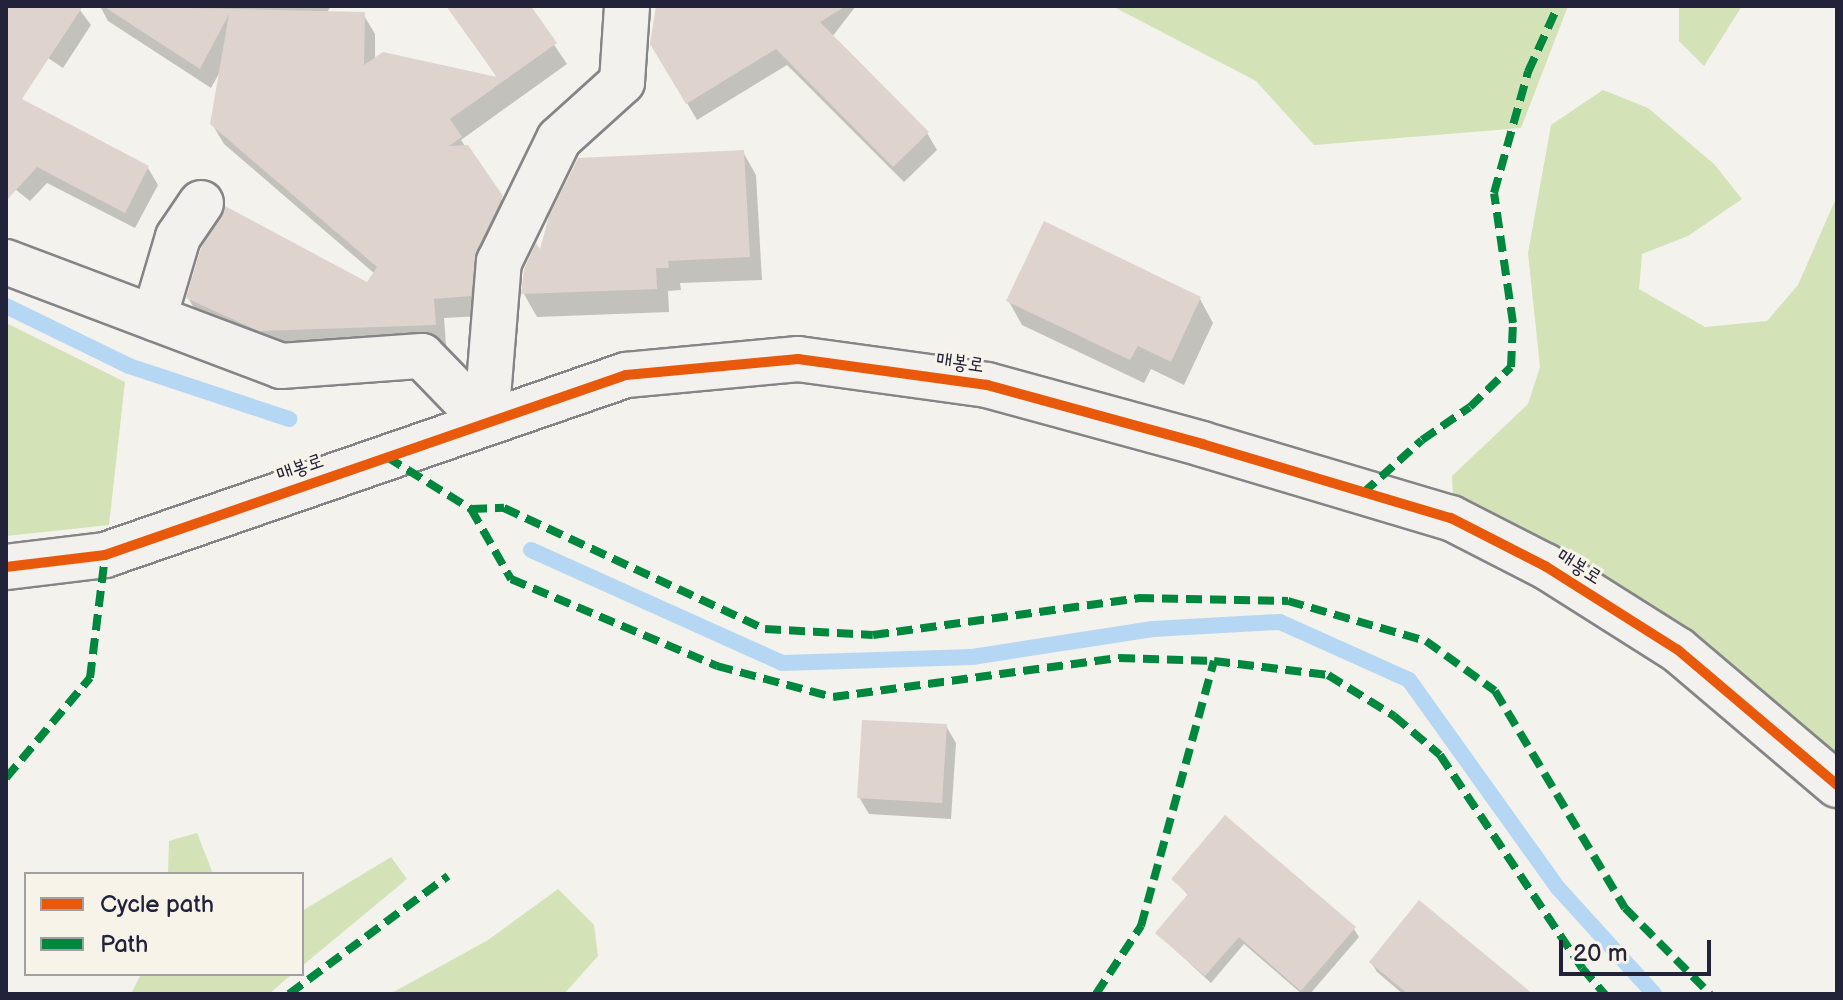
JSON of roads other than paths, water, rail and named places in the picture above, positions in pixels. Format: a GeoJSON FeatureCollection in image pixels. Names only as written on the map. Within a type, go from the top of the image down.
{"type":"FeatureCollection","features":[{"type":"Feature","properties":{"kind":"street"},"geometry":{"type":"LineString","coordinates":[[486,422],[499,262],[559,139],[622,82],[627,6]]}},
{"type":"Feature","properties":{"kind":"street"},"geometry":{"type":"LineString","coordinates":[[154,318],[178,237],[201,203]]}},
{"type":"Feature","properties":{"kind":"street"},"geometry":{"type":"LineString","coordinates":[[6,262],[281,366],[422,356],[486,422]]}},
{"type":"Feature","properties":{"kind":"street","name":"매봉로"},"geometry":{"type":"LineString","coordinates":[[6,567],[105,555],[626,375],[798,359],[987,385],[1451,518],[1545,566],[1678,650],[1837,785]]}},
{"type":"Feature","properties":{"kind":"waterway"},"geometry":{"type":"LineString","coordinates":[[6,306],[129,366],[289,419]]}},
{"type":"Feature","properties":{"kind":"waterway"},"geometry":{"type":"LineString","coordinates":[[531,550],[782,663],[972,657],[1153,629],[1280,622],[1409,680],[1558,888],[1654,994]]}}]}
